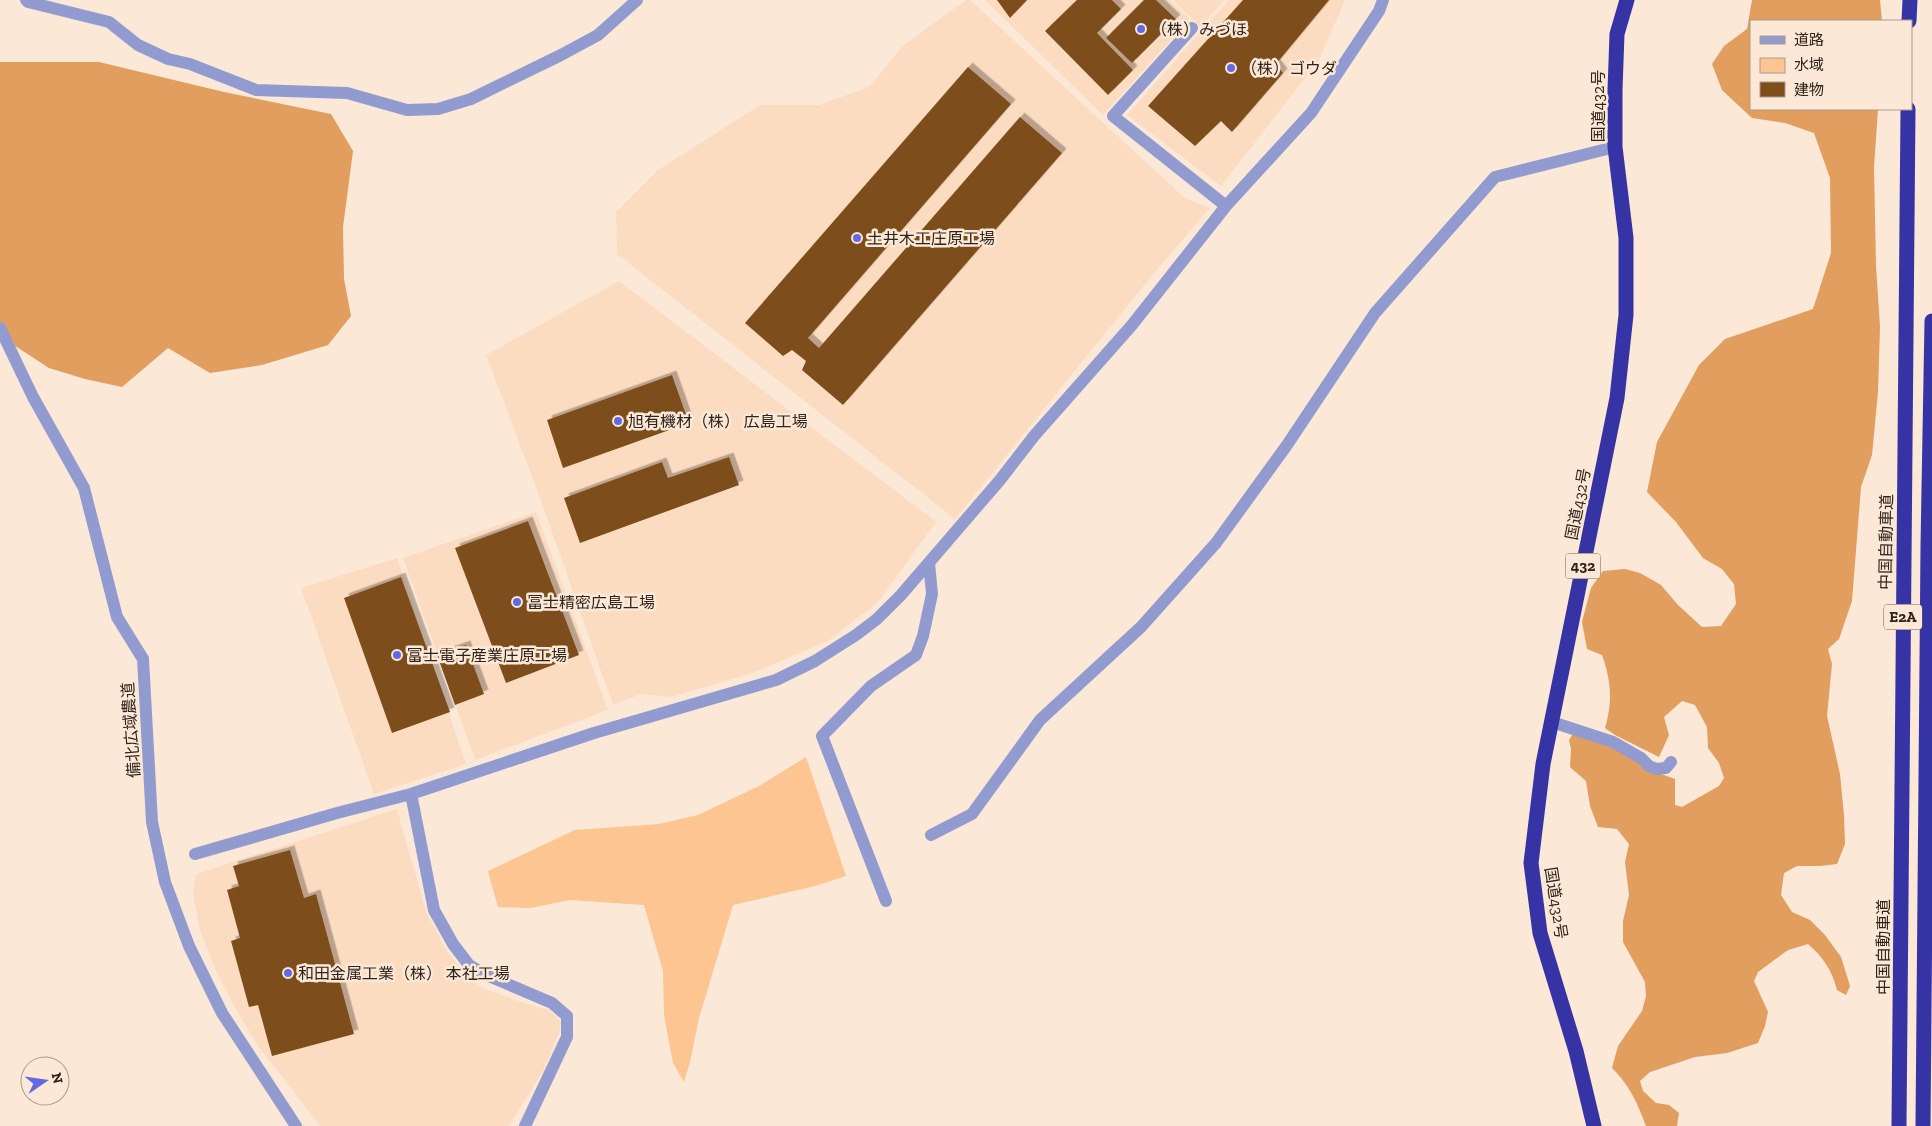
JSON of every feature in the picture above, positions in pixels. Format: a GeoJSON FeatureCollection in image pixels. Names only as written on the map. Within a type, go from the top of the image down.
{"type":"FeatureCollection","features":[{"type":"Feature","properties":{"kind":"highway","name":"国道432号"},"geometry":{"type":"LineString","coordinates":[[1594,1126],[1576,1052],[1540,933],[1531,863],[1543,764],[1617,398],[1626,315],[1626,238],[1616,148],[1615,90],[1617,34],[1627,0]]}},
{"type":"Feature","properties":{"kind":"highway"},"geometry":{"type":"LineString","coordinates":[[1909,20],[1910,0]]}},
{"type":"Feature","properties":{"kind":"highway","name":"中国自動車道"},"geometry":{"type":"LineString","coordinates":[[1899,1126],[1908,110]]}},
{"type":"Feature","properties":{"kind":"highway","name":"E2A"},"geometry":{"type":"LineString","coordinates":[[1924,1126],[1928,556],[1932,321]]}},
{"type":"Feature","properties":{"kind":"street"},"geometry":{"type":"LineString","coordinates":[[26,0],[109,22],[138,46],[168,59],[190,64],[256,90],[347,93],[407,110],[438,110],[471,99],[598,35],[637,0]]}},
{"type":"Feature","properties":{"kind":"street"},"geometry":{"type":"LineString","coordinates":[[195,854],[411,794],[594,733],[776,680],[815,661],[856,635],[877,619],[929,563],[1000,480],[1034,436],[1132,325],[1226,206],[1311,113],[1379,11],[1383,0]]}},
{"type":"Feature","properties":{"kind":"street"},"geometry":{"type":"LineString","coordinates":[[1192,28],[1113,116],[1226,206]]}},
{"type":"Feature","properties":{"kind":"street"},"geometry":{"type":"LineString","coordinates":[[931,835],[972,814],[1040,720],[1141,627],[1216,543],[1287,445],[1375,313],[1496,177],[1616,148]]}},
{"type":"Feature","properties":{"kind":"street","name":"備北広域農道"},"geometry":{"type":"LineString","coordinates":[[0,328],[33,396],[84,488],[117,617],[143,659],[152,822],[165,882],[189,946],[222,1013],[296,1126]]}},
{"type":"Feature","properties":{"kind":"street"},"geometry":{"type":"LineString","coordinates":[[886,901],[822,736],[871,686],[916,655],[923,636],[932,594],[929,563]]}},
{"type":"Feature","properties":{"kind":"street"},"geometry":{"type":"LineString","coordinates":[[1552,722],[1613,742],[1656,769],[1666,768],[1671,762]]}},
{"type":"Feature","properties":{"kind":"street"},"geometry":{"type":"LineString","coordinates":[[411,794],[434,910],[453,944],[469,965],[484,974],[552,1003],[568,1016],[567,1037],[525,1126]]}},
{"type":"Feature","properties":{"kind":"shaded area"},"geometry":{"type":"Polygon","coordinates":[[[966,0],[970,0],[1186,199],[1210,208],[1154,273],[955,519],[617,254],[616,212],[658,170],[760,105],[819,105],[869,87],[903,46],[966,0]]]}},
{"type":"Feature","properties":{"kind":"shaded area"},"geometry":{"type":"Polygon","coordinates":[[[985,0],[1170,0],[1190,19],[1103,115],[985,0]]]}},
{"type":"Feature","properties":{"kind":"shaded area"},"geometry":{"type":"Polygon","coordinates":[[[1173,0],[1224,0],[1201,27],[1173,0]]]}},
{"type":"Feature","properties":{"kind":"shaded area"},"geometry":{"type":"Polygon","coordinates":[[[1229,0],[1345,0],[1319,60],[1221,186],[1127,115],[1229,0]]]}},
{"type":"Feature","properties":{"kind":"shaded area"},"geometry":{"type":"Polygon","coordinates":[[[1752,0],[1880,0],[1882,20],[1750,20],[1750,110],[1878,110],[1874,167],[1876,266],[1880,327],[1878,392],[1872,455],[1861,487],[1852,601],[1839,639],[1828,649],[1832,664],[1827,716],[1840,774],[1845,844],[1837,864],[1797,866],[1784,873],[1781,895],[1792,912],[1810,920],[1825,935],[1841,957],[1850,986],[1846,995],[1837,990],[1826,964],[1808,944],[1788,950],[1758,972],[1754,981],[1768,1012],[1758,1043],[1727,1053],[1695,1057],[1650,1072],[1640,1081],[1643,1091],[1656,1103],[1669,1105],[1679,1113],[1677,1126],[1646,1126],[1624,1081],[1612,1068],[1618,1046],[1642,1011],[1646,996],[1645,982],[1623,942],[1623,921],[1629,895],[1625,862],[1629,844],[1617,829],[1598,827],[1590,806],[1586,781],[1570,767],[1571,749],[1569,740],[1574,732],[1602,740],[1650,770],[1675,779],[1675,805],[1682,807],[1719,786],[1724,778],[1719,763],[1708,748],[1707,727],[1695,705],[1682,701],[1664,717],[1669,735],[1659,757],[1605,728],[1610,700],[1609,682],[1602,655],[1587,649],[1582,622],[1591,588],[1603,571],[1625,569],[1640,573],[1661,585],[1678,605],[1702,627],[1721,626],[1736,604],[1734,584],[1722,569],[1703,558],[1676,522],[1647,492],[1657,442],[1699,365],[1725,339],[1813,309],[1831,253],[1830,178],[1814,133],[1785,123],[1752,118],[1722,90],[1712,64],[1724,46],[1747,29],[1752,0]]]}},
{"type":"Feature","properties":{"kind":"shaded area"},"geometry":{"type":"Polygon","coordinates":[[[0,62],[99,62],[224,92],[331,114],[353,151],[343,227],[344,279],[351,316],[328,345],[262,365],[210,373],[168,348],[122,387],[85,379],[49,368],[0,336],[0,62]]]}},
{"type":"Feature","properties":{"kind":"shaded area"},"geometry":{"type":"Polygon","coordinates":[[[619,281],[936,522],[878,602],[828,641],[755,672],[671,697],[641,694],[613,705],[540,498],[486,355],[619,281]]]}},
{"type":"Feature","properties":{"kind":"shaded area"},"geometry":{"type":"Polygon","coordinates":[[[536,512],[608,710],[475,760],[403,558],[536,512]]]}},
{"type":"Feature","properties":{"kind":"shaded area"},"geometry":{"type":"Polygon","coordinates":[[[397,558],[466,764],[374,794],[301,588],[397,558]]]}},
{"type":"Feature","properties":{"kind":"shaded area"},"geometry":{"type":"Polygon","coordinates":[[[397,809],[426,912],[446,950],[463,971],[480,987],[549,1010],[561,1022],[559,1033],[543,1071],[507,1126],[320,1126],[259,1047],[238,1013],[216,971],[200,931],[193,894],[196,874],[397,809]]]}},
{"type":"Feature","properties":{"kind":"water"},"geometry":{"type":"Polygon","coordinates":[[[806,757],[846,876],[815,886],[733,905],[699,1018],[684,1082],[673,1063],[664,1015],[663,971],[644,905],[570,900],[530,908],[498,907],[488,871],[575,830],[659,824],[698,815],[759,786],[806,757]]]}},
{"type":"Feature","properties":{"kind":"building"},"geometry":{"type":"Polygon","coordinates":[[[997,0],[1027,0],[1010,18],[997,0]]]}},
{"type":"Feature","properties":{"kind":"building"},"geometry":{"type":"Polygon","coordinates":[[[1077,0],[1112,0],[1121,9],[1097,33],[1133,70],[1108,95],[1045,31],[1077,0]]]}},
{"type":"Feature","properties":{"kind":"building","name":"（株）みづほ"},"geometry":{"type":"Polygon","coordinates":[[[1144,0],[1156,0],[1176,19],[1132,63],[1106,38],[1144,0]]]}},
{"type":"Feature","properties":{"kind":"building","name":"（株）ゴウダ"},"geometry":{"type":"Polygon","coordinates":[[[1243,0],[1329,0],[1276,64],[1283,73],[1232,132],[1221,121],[1195,146],[1148,106],[1243,0]]]}},
{"type":"Feature","properties":{"kind":"building","name":"土井木工庄原工場"},"geometry":{"type":"Polygon","coordinates":[[[968,67],[1011,104],[808,338],[819,348],[1020,117],[1062,153],[843,405],[802,370],[806,361],[792,350],[783,356],[745,323],[968,67]]]}},
{"type":"Feature","properties":{"kind":"building","name":"旭有機材（株） 広島工場"},"geometry":{"type":"Polygon","coordinates":[[[672,375],[689,423],[563,468],[547,420],[672,375]]]}},
{"type":"Feature","properties":{"kind":"building"},"geometry":{"type":"Polygon","coordinates":[[[729,457],[739,485],[580,543],[564,498],[662,462],[668,478],[729,457]]]}},
{"type":"Feature","properties":{"kind":"building","name":"冨士精密広島工場"},"geometry":{"type":"Polygon","coordinates":[[[528,521],[579,655],[506,683],[455,548],[528,521]]]}},
{"type":"Feature","properties":{"kind":"building","name":"富士電子産業庄原工場"},"geometry":{"type":"Polygon","coordinates":[[[401,577],[450,712],[392,733],[344,598],[401,577]]]}},
{"type":"Feature","properties":{"kind":"building"},"geometry":{"type":"Polygon","coordinates":[[[466,645],[484,694],[455,705],[437,655],[466,645]]]}},
{"type":"Feature","properties":{"kind":"building","name":"和田金属工業（株） 本社工場"},"geometry":{"type":"Polygon","coordinates":[[[290,850],[304,898],[316,894],[354,1034],[272,1056],[258,1005],[249,1007],[231,941],[240,938],[227,890],[239,886],[233,866],[290,850]]]}},
{"type":"Feature","properties":{"kind":"place","name":"（株）みづほ"},"geometry":{"type":"Point","coordinates":[1141,29]}},
{"type":"Feature","properties":{"kind":"place","name":"（株）ゴウダ"},"geometry":{"type":"Point","coordinates":[1231,68]}},
{"type":"Feature","properties":{"kind":"place","name":"土井木工庄原工場"},"geometry":{"type":"Point","coordinates":[857,238]}},
{"type":"Feature","properties":{"kind":"place","name":"旭有機材（株） 広島工場"},"geometry":{"type":"Point","coordinates":[618,421]}},
{"type":"Feature","properties":{"kind":"place","name":"冨士精密広島工場"},"geometry":{"type":"Point","coordinates":[517,602]}},
{"type":"Feature","properties":{"kind":"place","name":"富士電子産業庄原工場"},"geometry":{"type":"Point","coordinates":[397,655]}},
{"type":"Feature","properties":{"kind":"place","name":"和田金属工業（株） 本社工場"},"geometry":{"type":"Point","coordinates":[288,973]}}]}
